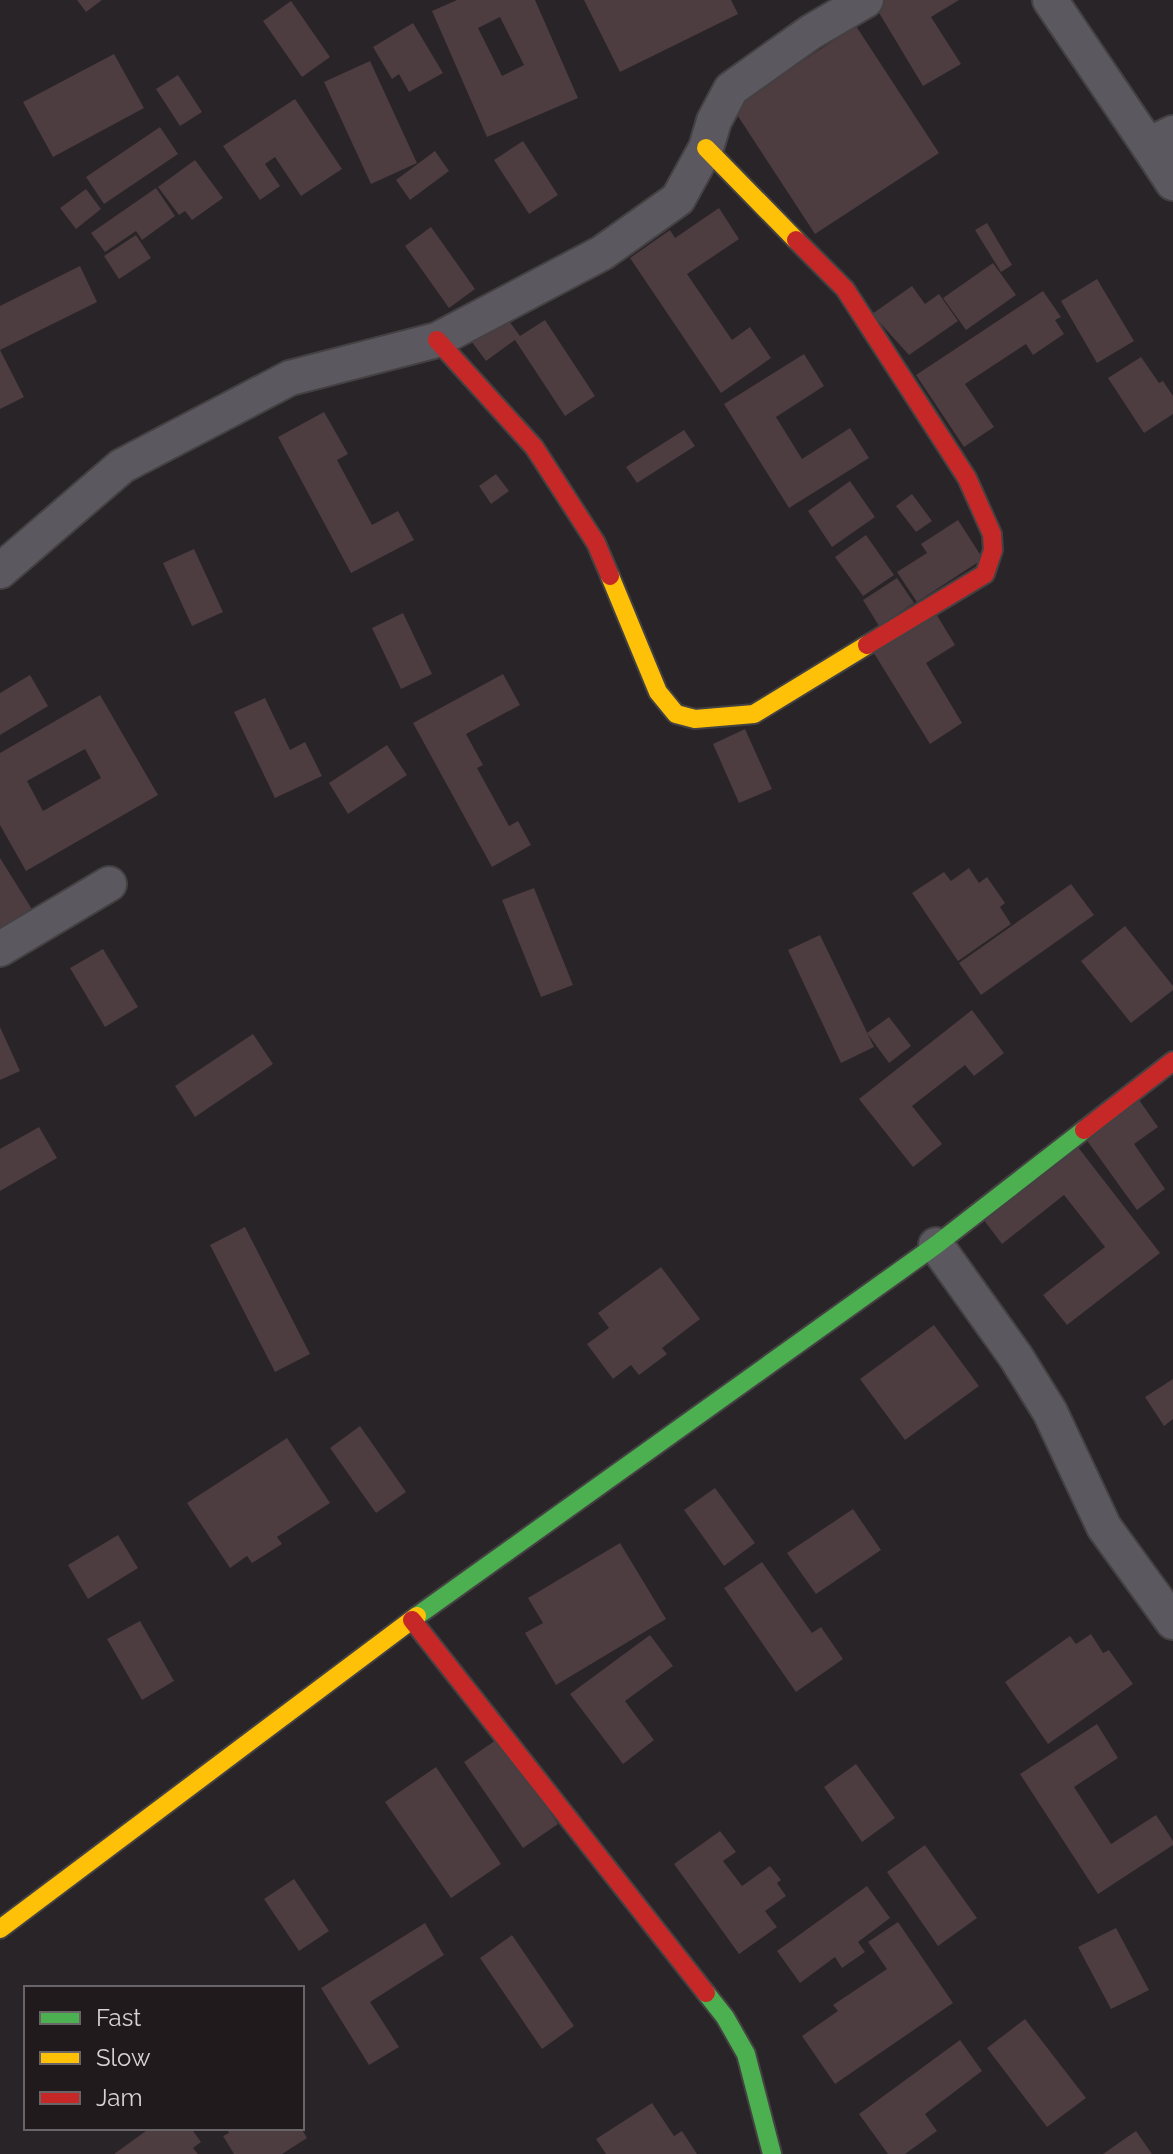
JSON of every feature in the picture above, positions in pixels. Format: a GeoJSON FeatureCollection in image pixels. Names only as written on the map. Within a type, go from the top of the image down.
{"type":"FeatureCollection","features":[{"type":"Feature","properties":{"kind":"street"},"geometry":{"type":"LineString","coordinates":[[0,571],[122,466],[290,378],[437,340],[602,253],[678,199],[706,148],[714,121],[731,89],[811,32],[866,0]]}},
{"type":"Feature","properties":{"kind":"street"},"geometry":{"type":"LineString","coordinates":[[1050,0],[1160,139],[1173,183]]}},
{"type":"Feature","properties":{"kind":"street"},"geometry":{"type":"LineString","coordinates":[[437,340],[534,447],[596,543],[658,692],[676,714],[695,719],[754,714],[985,574],[993,550],[992,534],[967,478],[845,289],[706,148]]}},
{"type":"Feature","properties":{"kind":"street"},"geometry":{"type":"LineString","coordinates":[[0,949],[109,884]]}},
{"type":"Feature","properties":{"kind":"street"},"geometry":{"type":"LineString","coordinates":[[0,1929],[412,1620],[936,1245],[1173,1061]]}},
{"type":"Feature","properties":{"kind":"street"},"geometry":{"type":"LineString","coordinates":[[936,1245],[1016,1357],[1050,1412],[1104,1527],[1173,1622]]}},
{"type":"Feature","properties":{"kind":"street"},"geometry":{"type":"LineString","coordinates":[[412,1620],[725,2017],[746,2054],[772,2154]]}},
{"type":"Feature","properties":{"kind":"building"},"geometry":{"type":"Polygon","coordinates":[[[77,0],[102,0],[86,12],[77,0]]]}},
{"type":"Feature","properties":{"kind":"building"},"geometry":{"type":"Polygon","coordinates":[[[457,0],[535,0],[578,98],[487,137],[432,11],[457,0]],[[500,17],[478,28],[502,76],[524,65],[500,17]]]}},
{"type":"Feature","properties":{"kind":"building"},"geometry":{"type":"Polygon","coordinates":[[[584,0],[731,0],[738,14],[620,72],[584,0]]]}},
{"type":"Feature","properties":{"kind":"building"},"geometry":{"type":"Polygon","coordinates":[[[884,0],[959,0],[931,17],[961,64],[923,86],[875,6],[884,0]]]}},
{"type":"Feature","properties":{"kind":"building"},"geometry":{"type":"Polygon","coordinates":[[[291,1],[330,57],[302,77],[263,21],[291,1]]]}},
{"type":"Feature","properties":{"kind":"building"},"geometry":{"type":"Polygon","coordinates":[[[413,23],[443,73],[409,92],[399,74],[392,79],[373,47],[413,23]]]}},
{"type":"Feature","properties":{"kind":"building"},"geometry":{"type":"Polygon","coordinates":[[[856,26],[939,153],[815,234],[732,107],[856,26]]]}},
{"type":"Feature","properties":{"kind":"building"},"geometry":{"type":"Polygon","coordinates":[[[114,54],[144,108],[53,157],[23,102],[114,54]]]}},
{"type":"Feature","properties":{"kind":"building"},"geometry":{"type":"Polygon","coordinates":[[[370,61],[417,163],[371,184],[324,82],[370,61]]]}},
{"type":"Feature","properties":{"kind":"building"},"geometry":{"type":"Polygon","coordinates":[[[178,75],[202,112],[180,126],[156,89],[178,75]]]}},
{"type":"Feature","properties":{"kind":"building"},"geometry":{"type":"Polygon","coordinates":[[[295,99],[342,169],[301,196],[275,157],[265,164],[280,186],[260,200],[223,146],[295,99]]]}},
{"type":"Feature","properties":{"kind":"building"},"geometry":{"type":"Polygon","coordinates":[[[160,127],[178,154],[104,204],[86,177],[160,127]]]}},
{"type":"Feature","properties":{"kind":"building"},"geometry":{"type":"Polygon","coordinates":[[[523,141],[558,195],[529,214],[494,160],[523,141]]]}},
{"type":"Feature","properties":{"kind":"building"},"geometry":{"type":"Polygon","coordinates":[[[435,151],[449,171],[410,200],[396,180],[435,151]]]}},
{"type":"Feature","properties":{"kind":"building"},"geometry":{"type":"Polygon","coordinates":[[[195,160],[223,198],[192,220],[185,211],[179,215],[158,187],[195,160]]]}},
{"type":"Feature","properties":{"kind":"building"},"geometry":{"type":"Polygon","coordinates":[[[156,188],[175,216],[142,240],[136,231],[105,252],[91,233],[156,188]]]}},
{"type":"Feature","properties":{"kind":"building"},"geometry":{"type":"Polygon","coordinates":[[[86,189],[101,209],[76,229],[60,208],[86,189]]]}},
{"type":"Feature","properties":{"kind":"building"},"geometry":{"type":"Polygon","coordinates":[[[719,208],[739,239],[687,274],[732,340],[750,327],[771,358],[721,393],[630,258],[670,230],[675,238],[719,208]]]}},
{"type":"Feature","properties":{"kind":"building"},"geometry":{"type":"Polygon","coordinates":[[[987,223],[1012,265],[1001,272],[975,230],[987,223]]]}},
{"type":"Feature","properties":{"kind":"building"},"geometry":{"type":"Polygon","coordinates":[[[431,227],[475,289],[449,308],[405,246],[431,227]]]}},
{"type":"Feature","properties":{"kind":"building"},"geometry":{"type":"Polygon","coordinates":[[[136,235],[151,258],[119,279],[104,256],[136,235]]]}},
{"type":"Feature","properties":{"kind":"building"},"geometry":{"type":"Polygon","coordinates":[[[993,263],[1016,295],[966,330],[943,298],[993,263]]]}},
{"type":"Feature","properties":{"kind":"building"},"geometry":{"type":"Polygon","coordinates":[[[80,266],[97,302],[0,350],[0,306],[80,266]]]}},
{"type":"Feature","properties":{"kind":"building"},"geometry":{"type":"Polygon","coordinates":[[[1097,279],[1134,341],[1097,363],[1061,301],[1097,279]]]}},
{"type":"Feature","properties":{"kind":"building"},"geometry":{"type":"Polygon","coordinates":[[[912,286],[925,304],[939,294],[958,321],[909,355],[872,314],[912,286]]]}},
{"type":"Feature","properties":{"kind":"building"},"geometry":{"type":"Polygon","coordinates":[[[1043,291],[1061,317],[1055,320],[1064,334],[1033,355],[1026,344],[965,384],[994,427],[964,447],[916,375],[1043,291]]]}},
{"type":"Feature","properties":{"kind":"building"},"geometry":{"type":"Polygon","coordinates":[[[501,310],[520,336],[545,320],[595,396],[565,416],[515,340],[486,361],[466,334],[501,310]]]}},
{"type":"Feature","properties":{"kind":"building"},"geometry":{"type":"Polygon","coordinates":[[[0,350],[24,397],[0,409],[0,350]]]}},
{"type":"Feature","properties":{"kind":"building"},"geometry":{"type":"Polygon","coordinates":[[[804,354],[824,386],[776,417],[802,459],[850,428],[869,458],[789,508],[724,404],[804,354]]]}},
{"type":"Feature","properties":{"kind":"building"},"geometry":{"type":"Polygon","coordinates":[[[1141,357],[1159,383],[1163,381],[1173,396],[1173,414],[1144,433],[1108,378],[1141,357]]]}},
{"type":"Feature","properties":{"kind":"building"},"geometry":{"type":"Polygon","coordinates":[[[324,412],[348,454],[337,460],[372,525],[398,511],[414,540],[351,573],[278,437],[324,412]]]}},
{"type":"Feature","properties":{"kind":"building"},"geometry":{"type":"Polygon","coordinates":[[[684,430],[695,446],[637,483],[626,467],[684,430]]]}},
{"type":"Feature","properties":{"kind":"building"},"geometry":{"type":"Polygon","coordinates":[[[496,474],[509,491],[491,504],[479,486],[496,474]]]}},
{"type":"Feature","properties":{"kind":"building"},"geometry":{"type":"Polygon","coordinates":[[[850,481],[875,517],[832,547],[808,511],[850,481]]]}},
{"type":"Feature","properties":{"kind":"building"},"geometry":{"type":"Polygon","coordinates":[[[912,494],[932,521],[916,532],[896,506],[912,494]]]}},
{"type":"Feature","properties":{"kind":"building"},"geometry":{"type":"Polygon","coordinates":[[[958,520],[983,559],[917,602],[897,572],[927,553],[921,544],[958,520]]]}},
{"type":"Feature","properties":{"kind":"building"},"geometry":{"type":"Polygon","coordinates":[[[866,535],[894,575],[863,596],[835,557],[866,535]]]}},
{"type":"Feature","properties":{"kind":"building"},"geometry":{"type":"Polygon","coordinates":[[[194,549],[223,612],[192,626],[163,563],[194,549]]]}},
{"type":"Feature","properties":{"kind":"building"},"geometry":{"type":"Polygon","coordinates":[[[897,578],[914,603],[879,626],[863,600],[897,578]]]}},
{"type":"Feature","properties":{"kind":"building"},"geometry":{"type":"Polygon","coordinates":[[[935,612],[955,645],[926,663],[962,723],[930,744],[872,650],[935,612]]]}},
{"type":"Feature","properties":{"kind":"building"},"geometry":{"type":"Polygon","coordinates":[[[403,613],[432,674],[401,689],[372,628],[403,613]]]}},
{"type":"Feature","properties":{"kind":"building"},"geometry":{"type":"Polygon","coordinates":[[[503,674],[520,705],[466,734],[483,765],[477,768],[509,826],[518,821],[531,845],[492,867],[413,723],[503,674]]]}},
{"type":"Feature","properties":{"kind":"building"},"geometry":{"type":"Polygon","coordinates":[[[30,675],[48,706],[0,735],[0,693],[30,675]]]}},
{"type":"Feature","properties":{"kind":"building"},"geometry":{"type":"Polygon","coordinates":[[[100,695],[158,795],[26,871],[0,825],[0,753],[100,695]],[[85,749],[27,781],[43,811],[101,778],[85,749]]]}},
{"type":"Feature","properties":{"kind":"building"},"geometry":{"type":"Polygon","coordinates":[[[265,698],[290,750],[305,742],[322,776],[275,798],[234,712],[265,698]]]}},
{"type":"Feature","properties":{"kind":"building"},"geometry":{"type":"Polygon","coordinates":[[[745,729],[772,789],[739,803],[713,744],[745,729]]]}},
{"type":"Feature","properties":{"kind":"building"},"geometry":{"type":"Polygon","coordinates":[[[387,745],[407,775],[348,814],[329,783],[387,745]]]}},
{"type":"Feature","properties":{"kind":"building"},"geometry":{"type":"Polygon","coordinates":[[[0,858],[35,914],[0,935],[0,858]]]}},
{"type":"Feature","properties":{"kind":"building"},"geometry":{"type":"Polygon","coordinates":[[[969,868],[979,883],[987,877],[1005,903],[1000,907],[1011,924],[958,961],[912,893],[944,872],[951,881],[969,868]]]}},
{"type":"Feature","properties":{"kind":"building"},"geometry":{"type":"Polygon","coordinates":[[[1071,884],[1094,915],[981,995],[959,963],[1071,884]]]}},
{"type":"Feature","properties":{"kind":"building"},"geometry":{"type":"Polygon","coordinates":[[[534,888],[573,985],[541,997],[502,900],[534,888]]]}},
{"type":"Feature","properties":{"kind":"building"},"geometry":{"type":"Polygon","coordinates":[[[1125,926],[1173,986],[1173,990],[1131,1023],[1081,961],[1125,926]]]}},
{"type":"Feature","properties":{"kind":"building"},"geometry":{"type":"Polygon","coordinates":[[[820,935],[874,1047],[841,1063],[788,950],[820,935]]]}},
{"type":"Feature","properties":{"kind":"building"},"geometry":{"type":"Polygon","coordinates":[[[103,949],[138,1007],[105,1027],[70,968],[103,949]]]}},
{"type":"Feature","properties":{"kind":"building"},"geometry":{"type":"Polygon","coordinates":[[[972,1010],[1004,1053],[974,1076],[965,1065],[912,1106],[942,1144],[913,1167],[859,1099],[972,1010]]]}},
{"type":"Feature","properties":{"kind":"building"},"geometry":{"type":"Polygon","coordinates":[[[889,1017],[911,1046],[889,1063],[867,1033],[889,1017]]]}},
{"type":"Feature","properties":{"kind":"building"},"geometry":{"type":"Polygon","coordinates":[[[0,1027],[20,1071],[0,1080],[0,1027]]]}},
{"type":"Feature","properties":{"kind":"building"},"geometry":{"type":"Polygon","coordinates":[[[253,1034],[273,1064],[195,1117],[175,1086],[253,1034]]]}},
{"type":"Feature","properties":{"kind":"building"},"geometry":{"type":"Polygon","coordinates":[[[1137,1097],[1158,1127],[1134,1144],[1165,1189],[1137,1210],[1083,1135],[1137,1097]]]}},
{"type":"Feature","properties":{"kind":"building"},"geometry":{"type":"Polygon","coordinates":[[[39,1127],[57,1158],[0,1191],[0,1149],[39,1127]]]}},
{"type":"Feature","properties":{"kind":"building"},"geometry":{"type":"Polygon","coordinates":[[[1074,1142],[1160,1253],[1067,1325],[1043,1295],[1105,1247],[1064,1195],[1002,1244],[980,1215],[1074,1142]]]}},
{"type":"Feature","properties":{"kind":"building"},"geometry":{"type":"Polygon","coordinates":[[[245,1227],[310,1354],[275,1372],[210,1245],[245,1227]]]}},
{"type":"Feature","properties":{"kind":"building"},"geometry":{"type":"Polygon","coordinates":[[[661,1267],[700,1319],[662,1348],[667,1354],[639,1375],[631,1365],[613,1379],[587,1344],[609,1328],[598,1313],[661,1267]]]}},
{"type":"Feature","properties":{"kind":"building"},"geometry":{"type":"Polygon","coordinates":[[[934,1325],[979,1386],[905,1440],[860,1379],[934,1325]]]}},
{"type":"Feature","properties":{"kind":"building"},"geometry":{"type":"Polygon","coordinates":[[[1173,1379],[1173,1419],[1164,1426],[1145,1397],[1173,1379]]]}},
{"type":"Feature","properties":{"kind":"building"},"geometry":{"type":"Polygon","coordinates":[[[360,1426],[406,1492],[376,1513],[330,1448],[360,1426]]]}},
{"type":"Feature","properties":{"kind":"building"},"geometry":{"type":"Polygon","coordinates":[[[287,1438],[330,1503],[277,1537],[282,1544],[252,1563],[247,1556],[230,1568],[187,1503],[287,1438]]]}},
{"type":"Feature","properties":{"kind":"building"},"geometry":{"type":"Polygon","coordinates":[[[715,1488],[755,1543],[724,1566],[684,1510],[715,1488]]]}},
{"type":"Feature","properties":{"kind":"building"},"geometry":{"type":"Polygon","coordinates":[[[853,1509],[881,1550],[816,1594],[787,1553],[853,1509]]]}},
{"type":"Feature","properties":{"kind":"building"},"geometry":{"type":"Polygon","coordinates":[[[118,1535],[138,1568],[88,1599],[68,1565],[118,1535]]]}},
{"type":"Feature","properties":{"kind":"building"},"geometry":{"type":"Polygon","coordinates":[[[620,1543],[666,1619],[556,1685],[525,1633],[543,1623],[528,1598],[620,1543]]]}},
{"type":"Feature","properties":{"kind":"building"},"geometry":{"type":"Polygon","coordinates":[[[762,1562],[812,1633],[821,1627],[843,1659],[796,1692],[724,1588],[762,1562]]]}},
{"type":"Feature","properties":{"kind":"building"},"geometry":{"type":"Polygon","coordinates":[[[140,1621],[174,1681],[142,1700],[107,1639],[140,1621]]]}},
{"type":"Feature","properties":{"kind":"building"},"geometry":{"type":"Polygon","coordinates":[[[1091,1634],[1103,1653],[1109,1650],[1133,1684],[1048,1744],[1005,1682],[1070,1636],[1076,1644],[1091,1634]]]}},
{"type":"Feature","properties":{"kind":"building"},"geometry":{"type":"Polygon","coordinates":[[[650,1635],[673,1666],[625,1701],[654,1740],[623,1764],[570,1694],[650,1635]]]}},
{"type":"Feature","properties":{"kind":"building"},"geometry":{"type":"Polygon","coordinates":[[[1097,1724],[1118,1758],[1074,1787],[1111,1844],[1156,1815],[1173,1841],[1173,1845],[1098,1894],[1020,1774],[1097,1724]]]}},
{"type":"Feature","properties":{"kind":"building"},"geometry":{"type":"Polygon","coordinates":[[[499,1738],[558,1824],[523,1848],[464,1762],[499,1738]]]}},
{"type":"Feature","properties":{"kind":"building"},"geometry":{"type":"Polygon","coordinates":[[[856,1764],[895,1818],[862,1842],[824,1787],[856,1764]]]}},
{"type":"Feature","properties":{"kind":"building"},"geometry":{"type":"Polygon","coordinates":[[[436,1767],[501,1864],[451,1898],[385,1802],[436,1767]]]}},
{"type":"Feature","properties":{"kind":"building"},"geometry":{"type":"Polygon","coordinates":[[[720,1831],[736,1852],[723,1861],[742,1886],[770,1866],[781,1880],[777,1883],[786,1896],[765,1911],[777,1927],[739,1954],[674,1864],[720,1831]]]}},
{"type":"Feature","properties":{"kind":"building"},"geometry":{"type":"Polygon","coordinates":[[[925,1845],[977,1918],[938,1946],[887,1872],[925,1845]]]}},
{"type":"Feature","properties":{"kind":"building"},"geometry":{"type":"Polygon","coordinates":[[[294,1879],[329,1931],[299,1951],[264,1899],[294,1879]]]}},
{"type":"Feature","properties":{"kind":"building"},"geometry":{"type":"Polygon","coordinates":[[[867,1886],[890,1918],[858,1942],[865,1952],[842,1968],[835,1957],[800,1983],[777,1951],[867,1886]]]}},
{"type":"Feature","properties":{"kind":"building"},"geometry":{"type":"Polygon","coordinates":[[[898,1922],[953,2003],[835,2084],[802,2036],[838,2011],[833,2005],[887,1969],[868,1942],[898,1922]]]}},
{"type":"Feature","properties":{"kind":"building"},"geometry":{"type":"Polygon","coordinates":[[[425,1923],[444,1955],[370,2002],[399,2047],[369,2065],[321,1988],[425,1923]]]}},
{"type":"Feature","properties":{"kind":"building"},"geometry":{"type":"Polygon","coordinates":[[[1116,1928],[1149,1990],[1111,2009],[1078,1947],[1116,1928]]]}},
{"type":"Feature","properties":{"kind":"building"},"geometry":{"type":"Polygon","coordinates":[[[512,1935],[574,2026],[542,2049],[480,1958],[512,1935]]]}},
{"type":"Feature","properties":{"kind":"building"},"geometry":{"type":"Polygon","coordinates":[[[1025,2019],[1086,2098],[1047,2127],[987,2048],[1025,2019]]]}},
{"type":"Feature","properties":{"kind":"building"},"geometry":{"type":"Polygon","coordinates":[[[960,2040],[982,2071],[925,2114],[937,2131],[905,2154],[888,2154],[859,2114],[960,2040]]]}},
{"type":"Feature","properties":{"kind":"building"},"geometry":{"type":"Polygon","coordinates":[[[652,2103],[674,2136],[682,2131],[697,2154],[606,2154],[596,2139],[652,2103]]]}},
{"type":"Feature","properties":{"kind":"building"},"geometry":{"type":"Polygon","coordinates":[[[147,2130],[192,2130],[201,2142],[193,2148],[198,2154],[114,2154],[147,2130]]]}},
{"type":"Feature","properties":{"kind":"building"},"geometry":{"type":"Polygon","coordinates":[[[227,2130],[302,2130],[307,2138],[282,2154],[234,2154],[223,2136],[229,2133],[227,2130]]]}},
{"type":"Feature","properties":{"kind":"building"},"geometry":{"type":"Polygon","coordinates":[[[1136,2131],[1152,2154],[1103,2154],[1136,2131]]]}},
{"type":"Feature","properties":{"kind":"traffic: fast"},"geometry":{"type":"LineString","coordinates":[[417,1616],[936,1245],[1084,1130]]}},
{"type":"Feature","properties":{"kind":"traffic: fast"},"geometry":{"type":"LineString","coordinates":[[706,1993],[725,2017],[746,2054],[772,2154]]}},
{"type":"Feature","properties":{"kind":"traffic: slow"},"geometry":{"type":"LineString","coordinates":[[706,148],[796,240]]}},
{"type":"Feature","properties":{"kind":"traffic: slow"},"geometry":{"type":"LineString","coordinates":[[610,576],[658,692],[676,714],[695,719],[754,714],[867,645]]}},
{"type":"Feature","properties":{"kind":"traffic: slow"},"geometry":{"type":"LineString","coordinates":[[0,1929],[417,1616]]}},
{"type":"Feature","properties":{"kind":"traffic: jam"},"geometry":{"type":"LineString","coordinates":[[796,240],[845,289],[967,478],[992,534],[993,550],[985,574],[867,645]]}},
{"type":"Feature","properties":{"kind":"traffic: jam"},"geometry":{"type":"LineString","coordinates":[[437,340],[534,447],[596,543],[610,576]]}},
{"type":"Feature","properties":{"kind":"traffic: jam"},"geometry":{"type":"LineString","coordinates":[[1084,1130],[1173,1061]]}},
{"type":"Feature","properties":{"kind":"traffic: jam"},"geometry":{"type":"LineString","coordinates":[[412,1620],[706,1993]]}}]}
